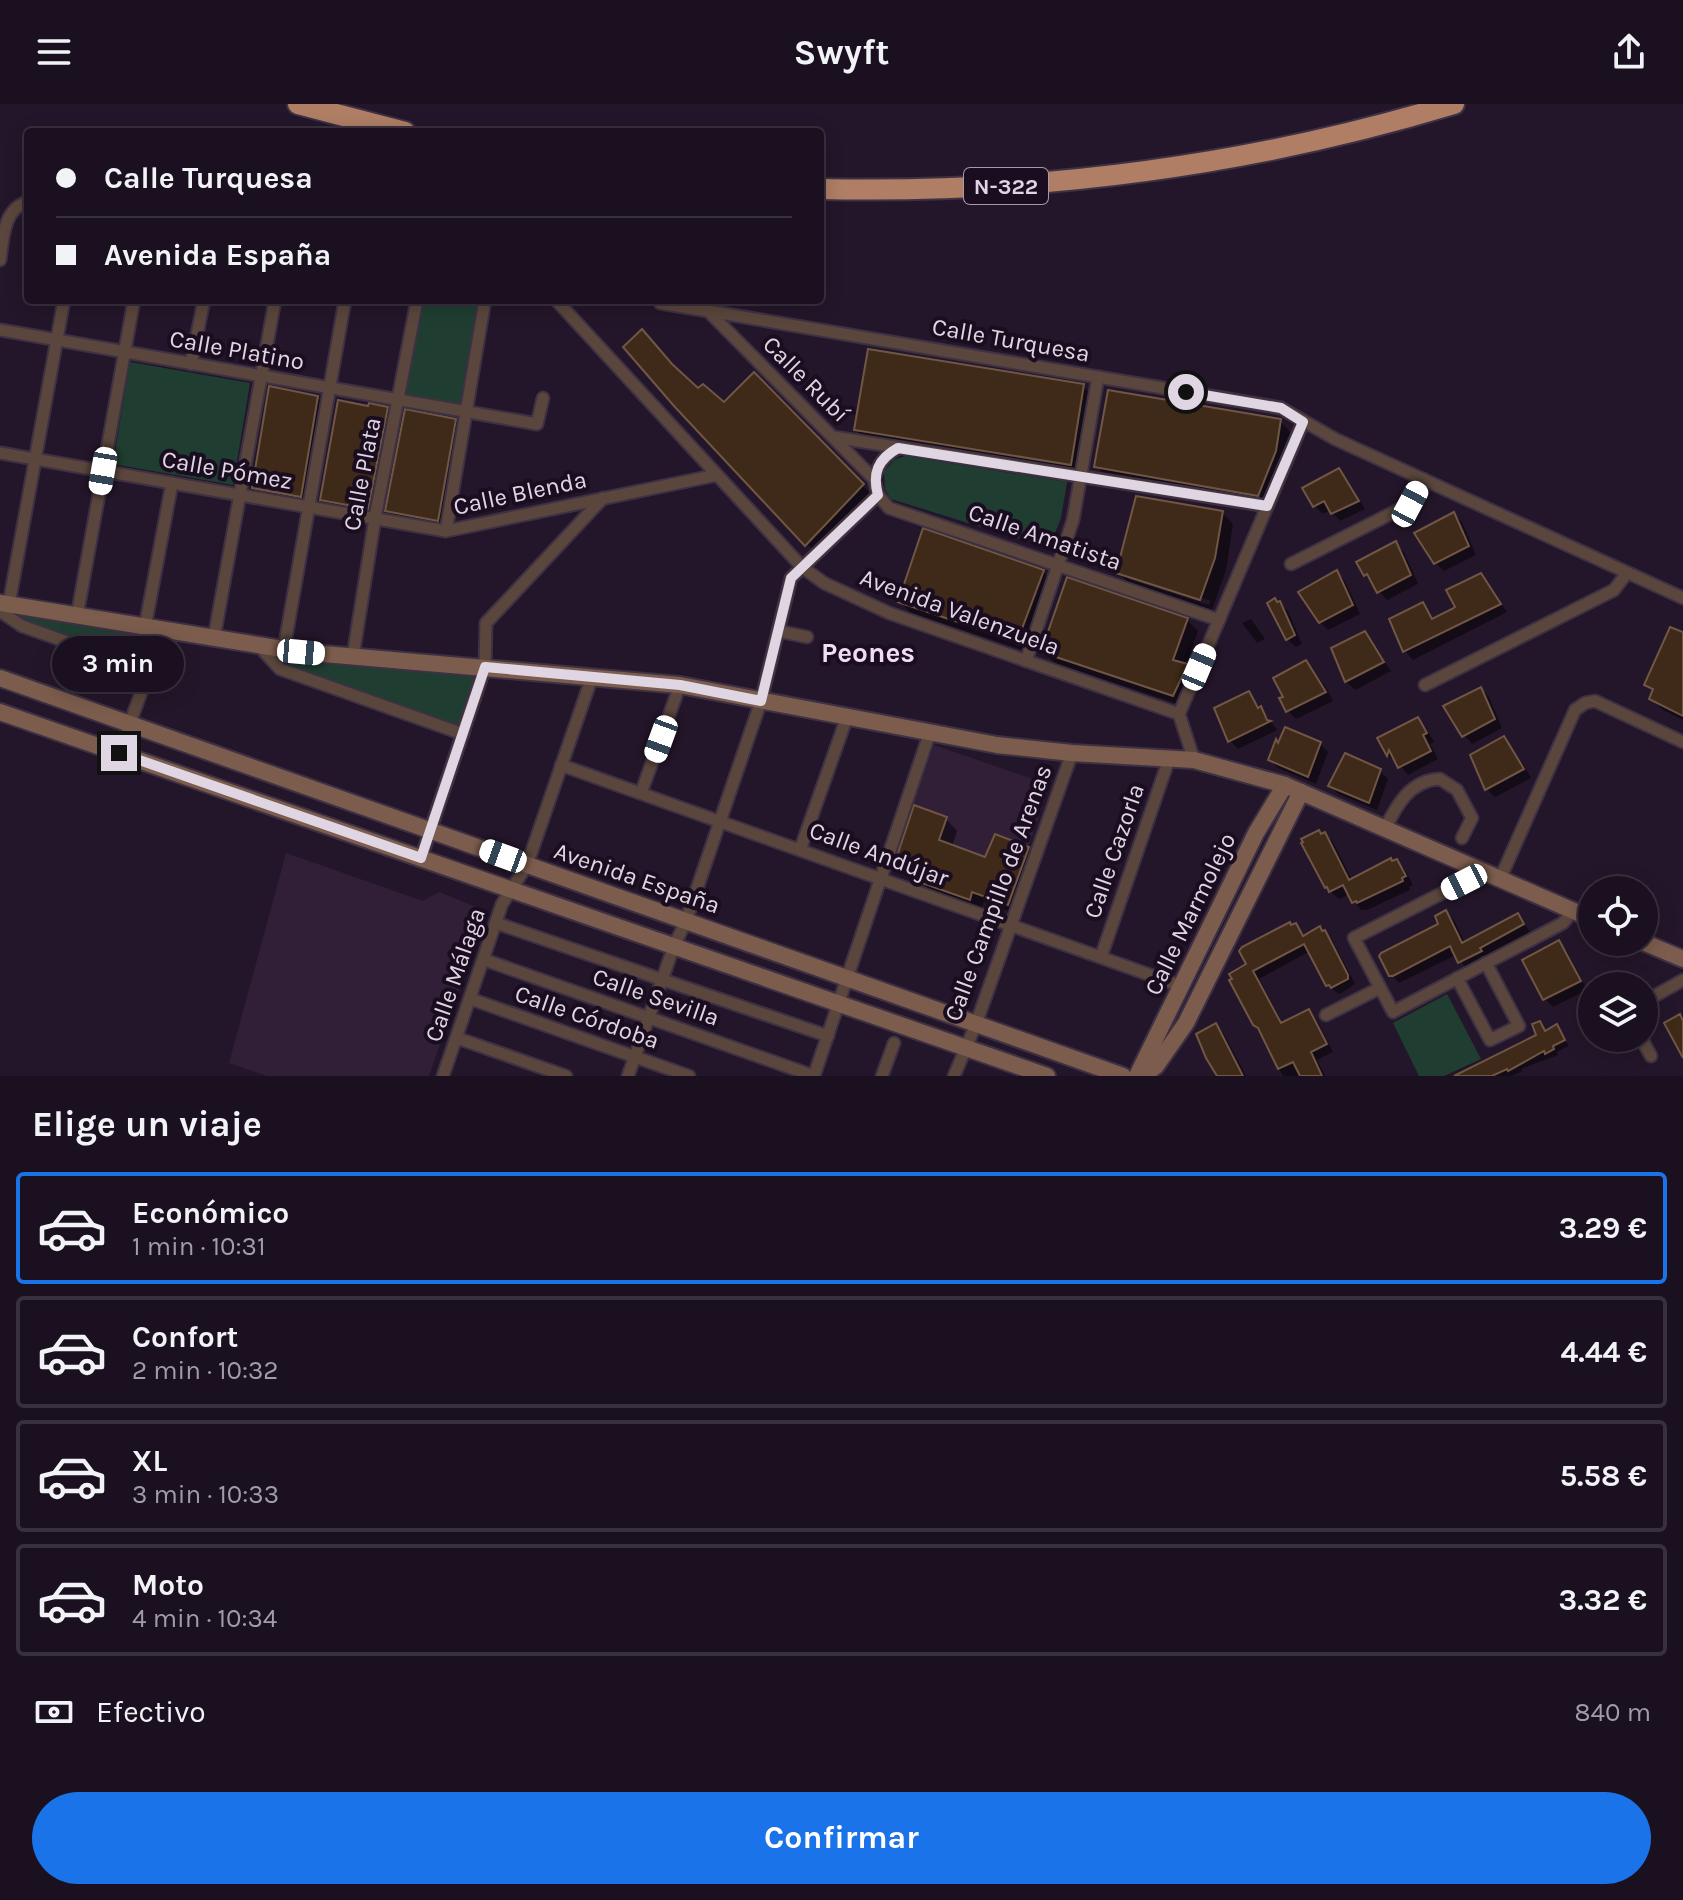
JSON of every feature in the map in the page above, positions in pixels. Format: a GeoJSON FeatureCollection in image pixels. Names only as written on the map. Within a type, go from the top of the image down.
{"type":"FeatureCollection","features":[{"type":"Feature","properties":{"kind":"highway"},"geometry":{"type":"LineString","coordinates":[[298,104],[390,128]]}},
{"type":"Feature","properties":{"kind":"highway","name":"N-322"},"geometry":{"type":"LineString","coordinates":[[824,189],[886,191],[993,187],[1050,183],[1192,164],[1312,141],[1454,104]]}},
{"type":"Feature","properties":{"kind":"main road"},"geometry":{"type":"LineString","coordinates":[[3,606],[284,649],[680,685],[997,745],[1194,760],[1285,785],[1578,913]]}},
{"type":"Feature","properties":{"kind":"main road","name":"Avenida España"},"geometry":{"type":"LineString","coordinates":[[0,678],[1123,1076]]}},
{"type":"Feature","properties":{"kind":"main road"},"geometry":{"type":"LineString","coordinates":[[0,712],[1047,1076]]}},
{"type":"Feature","properties":{"kind":"main road","name":"Calle Marmolejo"},"geometry":{"type":"LineString","coordinates":[[1137,1076],[1259,829],[1285,785]]}},
{"type":"Feature","properties":{"kind":"main road","name":"Calle Marmolejo"},"geometry":{"type":"LineString","coordinates":[[1143,1076],[1156,1066],[1184,1026],[1301,792]]}},
{"type":"Feature","properties":{"kind":"main road"},"geometry":{"type":"LineString","coordinates":[[1658,948],[1683,959]]}},
{"type":"Feature","properties":{"kind":"street"},"geometry":{"type":"LineString","coordinates":[[0,260],[7,220],[24,203]]}},
{"type":"Feature","properties":{"kind":"street"},"geometry":{"type":"LineString","coordinates":[[63,304],[35,459],[3,606],[22,626],[148,671]]}},
{"type":"Feature","properties":{"kind":"street"},"geometry":{"type":"LineString","coordinates":[[77,616],[133,304]]}},
{"type":"Feature","properties":{"kind":"street"},"geometry":{"type":"LineString","coordinates":[[191,364],[203,304]]}},
{"type":"Feature","properties":{"kind":"street"},"geometry":{"type":"LineString","coordinates":[[214,638],[274,304]]}},
{"type":"Feature","properties":{"kind":"street"},"geometry":{"type":"LineString","coordinates":[[284,649],[344,304]]}},
{"type":"Feature","properties":{"kind":"street","name":"Calle Plata"},"geometry":{"type":"LineString","coordinates":[[353,656],[375,518],[416,304]]}},
{"type":"Feature","properties":{"kind":"street"},"geometry":{"type":"LineString","coordinates":[[446,531],[484,304]]}},
{"type":"Feature","properties":{"kind":"street","name":"Avenida Valenzuela"},"geometry":{"type":"LineString","coordinates":[[560,304],[802,567],[824,583],[889,613],[1179,714]]}},
{"type":"Feature","properties":{"kind":"street"},"geometry":{"type":"LineString","coordinates":[[666,304],[708,311]]}},
{"type":"Feature","properties":{"kind":"street","name":"Calle Turquesa"},"geometry":{"type":"LineString","coordinates":[[708,311],[1281,408],[1303,422],[1423,479],[1683,598]]}},
{"type":"Feature","properties":{"kind":"street","name":"Calle Rubí"},"geometry":{"type":"LineString","coordinates":[[708,311],[874,479]]}},
{"type":"Feature","properties":{"kind":"street","name":"Calle Platino"},"geometry":{"type":"LineString","coordinates":[[0,330],[537,424],[543,398]]}},
{"type":"Feature","properties":{"kind":"street"},"geometry":{"type":"LineString","coordinates":[[1026,661],[1073,520],[1098,377]]}},
{"type":"Feature","properties":{"kind":"street"},"geometry":{"type":"LineString","coordinates":[[1194,760],[1179,714],[1303,422]]}},
{"type":"Feature","properties":{"kind":"street"},"geometry":{"type":"LineString","coordinates":[[833,437],[1267,506]]}},
{"type":"Feature","properties":{"kind":"street"},"geometry":{"type":"LineString","coordinates":[[628,1076],[674,946],[686,921],[761,701],[791,578],[878,495],[874,479],[879,463],[898,448]]}},
{"type":"Feature","properties":{"kind":"street","name":"Calle Pómez"},"geometry":{"type":"LineString","coordinates":[[0,453],[446,531]]}},
{"type":"Feature","properties":{"kind":"street","name":"Calle Blenda"},"geometry":{"type":"LineString","coordinates":[[446,531],[717,475]]}},
{"type":"Feature","properties":{"kind":"street"},"geometry":{"type":"LineString","coordinates":[[1291,564],[1410,504],[1423,479]]}},
{"type":"Feature","properties":{"kind":"street"},"geometry":{"type":"LineString","coordinates":[[145,627],[172,483]]}},
{"type":"Feature","properties":{"kind":"street","name":"Calle Amatista"},"geometry":{"type":"LineString","coordinates":[[878,495],[889,508],[1219,620]]}},
{"type":"Feature","properties":{"kind":"street"},"geometry":{"type":"LineString","coordinates":[[421,858],[485,667],[486,623],[603,498]]}},
{"type":"Feature","properties":{"kind":"street"},"geometry":{"type":"LineString","coordinates":[[1425,685],[1614,590],[1627,573]]}},
{"type":"Feature","properties":{"kind":"street"},"geometry":{"type":"LineString","coordinates":[[119,753],[164,630]]}},
{"type":"Feature","properties":{"kind":"street"},"geometry":{"type":"LineString","coordinates":[[778,631],[807,637]]}},
{"type":"Feature","properties":{"kind":"street"},"geometry":{"type":"LineString","coordinates":[[258,645],[280,669],[463,734]]}},
{"type":"Feature","properties":{"kind":"street","name":"Calle Málaga"},"geometry":{"type":"LineString","coordinates":[[443,1076],[502,904],[527,865],[592,677]]}},
{"type":"Feature","properties":{"kind":"street"},"geometry":{"type":"LineString","coordinates":[[641,793],[680,685]]}},
{"type":"Feature","properties":{"kind":"street"},"geometry":{"type":"LineString","coordinates":[[1500,879],[1575,710],[1595,701],[1683,742]]}},
{"type":"Feature","properties":{"kind":"street"},"geometry":{"type":"LineString","coordinates":[[800,850],[847,717]]}},
{"type":"Feature","properties":{"kind":"street"},"geometry":{"type":"LineString","coordinates":[[814,1076],[930,732]]}},
{"type":"Feature","properties":{"kind":"street","name":"Calle Campillo de Arenas"},"geometry":{"type":"LineString","coordinates":[[954,1076],[976,1024],[1072,753]]}},
{"type":"Feature","properties":{"kind":"street","name":"Calle Cazorla"},"geometry":{"type":"LineString","coordinates":[[1101,957],[1169,759]]}},
{"type":"Feature","properties":{"kind":"street","name":"Calle Andújar"},"geometry":{"type":"LineString","coordinates":[[561,765],[1181,986]]}},
{"type":"Feature","properties":{"kind":"street"},"geometry":{"type":"LineString","coordinates":[[1385,829],[1406,795],[1426,781],[1440,779],[1457,790],[1472,818],[1462,838]]}},
{"type":"Feature","properties":{"kind":"street","name":"Calle Marmolejo"},"geometry":{"type":"LineString","coordinates":[[1259,829],[1270,825],[1277,840]]}},
{"type":"Feature","properties":{"kind":"street"},"geometry":{"type":"LineString","coordinates":[[1472,867],[1464,882],[1354,938],[1393,1012],[1563,923],[1573,911]]}},
{"type":"Feature","properties":{"kind":"street"},"geometry":{"type":"LineString","coordinates":[[496,923],[663,977],[828,1036]]}},
{"type":"Feature","properties":{"kind":"street","name":"Calle Sevilla"},"geometry":{"type":"LineString","coordinates":[[485,960],[814,1076]]}},
{"type":"Feature","properties":{"kind":"street"},"geometry":{"type":"LineString","coordinates":[[1457,978],[1490,1040],[1519,1026],[1486,963]]}},
{"type":"Feature","properties":{"kind":"street"},"geometry":{"type":"LineString","coordinates":[[1658,994],[1683,980]]}},
{"type":"Feature","properties":{"kind":"street"},"geometry":{"type":"LineString","coordinates":[[1326,1015],[1380,988]]}},
{"type":"Feature","properties":{"kind":"street","name":"Calle Córdoba"},"geometry":{"type":"LineString","coordinates":[[471,999],[689,1076]]}},
{"type":"Feature","properties":{"kind":"street","name":"Calle Marmolejo"},"geometry":{"type":"LineString","coordinates":[[1164,1020],[1169,1030],[1184,1026]]}},
{"type":"Feature","properties":{"kind":"street"},"geometry":{"type":"LineString","coordinates":[[457,1038],[566,1076]]}},
{"type":"Feature","properties":{"kind":"street"},"geometry":{"type":"LineString","coordinates":[[882,1076],[894,1043]]}},
{"type":"Feature","properties":{"kind":"street"},"geometry":{"type":"LineString","coordinates":[[1649,1052],[1651,1056]]}},
{"type":"Feature","properties":{"kind":"shaded area"},"geometry":{"type":"Polygon","coordinates":[[[934,745],[1050,785],[1008,905],[973,892],[970,900],[919,882],[921,874],[892,864],[934,745]]]}},
{"type":"Feature","properties":{"kind":"shaded area"},"geometry":{"type":"Polygon","coordinates":[[[286,853],[423,901],[439,892],[486,911],[429,1076],[267,1076],[229,1063],[286,853]]]}},
{"type":"Feature","properties":{"kind":"green space"},"geometry":{"type":"Polygon","coordinates":[[[421,304],[477,304],[460,405],[404,395],[421,304]]]}},
{"type":"Feature","properties":{"kind":"green space"},"geometry":{"type":"Polygon","coordinates":[[[130,362],[250,383],[233,485],[113,464],[130,362]]]}},
{"type":"Feature","properties":{"kind":"green space"},"geometry":{"type":"Polygon","coordinates":[[[905,456],[1067,482],[1061,518],[1049,548],[891,499],[885,490],[884,472],[894,460],[905,456]]]}},
{"type":"Feature","properties":{"kind":"green space"},"geometry":{"type":"Polygon","coordinates":[[[20,616],[155,637],[150,667],[23,622],[20,616]]]}},
{"type":"Feature","properties":{"kind":"green space"},"geometry":{"type":"Polygon","coordinates":[[[289,661],[479,673],[460,729],[289,672],[289,661]]]}},
{"type":"Feature","properties":{"kind":"green space"},"geometry":{"type":"Polygon","coordinates":[[[1447,994],[1481,1059],[1444,1076],[1419,1076],[1393,1023],[1447,994]]]}},
{"type":"Feature","properties":{"kind":"building"},"geometry":{"type":"Polygon","coordinates":[[[642,329],[698,388],[703,384],[724,402],[754,372],[864,484],[805,546],[623,347],[642,329]]]}},
{"type":"Feature","properties":{"kind":"building"},"geometry":{"type":"Polygon","coordinates":[[[868,349],[1084,384],[1071,465],[854,430],[868,349]]]}},
{"type":"Feature","properties":{"kind":"building"},"geometry":{"type":"Polygon","coordinates":[[[269,386],[318,396],[301,497],[252,488],[269,386]]]}},
{"type":"Feature","properties":{"kind":"building"},"geometry":{"type":"Polygon","coordinates":[[[1108,390],[1281,419],[1276,451],[1258,496],[1094,467],[1108,390]]]}},
{"type":"Feature","properties":{"kind":"building"},"geometry":{"type":"Polygon","coordinates":[[[338,400],[388,407],[368,509],[320,500],[338,400]]]}},
{"type":"Feature","properties":{"kind":"building"},"geometry":{"type":"Polygon","coordinates":[[[405,409],[456,419],[438,521],[385,511],[405,409]]]}},
{"type":"Feature","properties":{"kind":"building"},"geometry":{"type":"Polygon","coordinates":[[[1339,468],[1359,501],[1331,514],[1324,501],[1313,507],[1302,488],[1339,468]]]}},
{"type":"Feature","properties":{"kind":"building"},"geometry":{"type":"Polygon","coordinates":[[[1136,496],[1223,511],[1215,558],[1200,600],[1116,573],[1136,496]]]}},
{"type":"Feature","properties":{"kind":"building"},"geometry":{"type":"Polygon","coordinates":[[[1454,512],[1469,546],[1434,564],[1414,533],[1454,512]]]}},
{"type":"Feature","properties":{"kind":"building"},"geometry":{"type":"Polygon","coordinates":[[[923,528],[1044,570],[1017,642],[898,602],[923,528]]]}},
{"type":"Feature","properties":{"kind":"building"},"geometry":{"type":"Polygon","coordinates":[[[1396,541],[1411,575],[1377,593],[1356,562],[1396,541]]]}},
{"type":"Feature","properties":{"kind":"building"},"geometry":{"type":"Polygon","coordinates":[[[1337,570],[1353,605],[1319,623],[1298,592],[1337,570]]]}},
{"type":"Feature","properties":{"kind":"building"},"geometry":{"type":"Polygon","coordinates":[[[1481,573],[1501,604],[1403,652],[1389,619],[1423,602],[1432,619],[1452,609],[1455,607],[1446,590],[1481,573]]]}},
{"type":"Feature","properties":{"kind":"building"},"geometry":{"type":"Polygon","coordinates":[[[1067,577],[1188,618],[1173,660],[1188,664],[1173,696],[1041,652],[1067,577]]]}},
{"type":"Feature","properties":{"kind":"building"},"geometry":{"type":"Polygon","coordinates":[[[1275,598],[1277,602],[1280,601],[1295,635],[1286,640],[1267,603],[1275,598]]]}},
{"type":"Feature","properties":{"kind":"building"},"geometry":{"type":"Polygon","coordinates":[[[1670,627],[1683,632],[1683,716],[1649,699],[1653,689],[1644,685],[1670,627]]]}},
{"type":"Feature","properties":{"kind":"building"},"geometry":{"type":"Polygon","coordinates":[[[1365,631],[1384,662],[1345,682],[1331,648],[1365,631]]]}},
{"type":"Feature","properties":{"kind":"building"},"geometry":{"type":"Polygon","coordinates":[[[1306,660],[1326,692],[1286,712],[1279,698],[1283,697],[1273,678],[1306,660]]]}},
{"type":"Feature","properties":{"kind":"building"},"geometry":{"type":"Polygon","coordinates":[[[1481,687],[1495,719],[1462,737],[1443,706],[1481,687]]]}},
{"type":"Feature","properties":{"kind":"building"},"geometry":{"type":"Polygon","coordinates":[[[1249,691],[1258,708],[1261,706],[1267,720],[1271,721],[1228,742],[1214,708],[1249,691]]]}},
{"type":"Feature","properties":{"kind":"building"},"geometry":{"type":"Polygon","coordinates":[[[1418,717],[1427,733],[1423,735],[1431,751],[1398,768],[1389,750],[1387,756],[1377,738],[1418,717]]]}},
{"type":"Feature","properties":{"kind":"building"},"geometry":{"type":"Polygon","coordinates":[[[1285,727],[1321,742],[1308,777],[1268,760],[1276,739],[1278,743],[1285,727]]]}},
{"type":"Feature","properties":{"kind":"building"},"geometry":{"type":"Polygon","coordinates":[[[1504,736],[1524,769],[1485,790],[1470,755],[1504,736]]]}},
{"type":"Feature","properties":{"kind":"building"},"geometry":{"type":"Polygon","coordinates":[[[1345,753],[1381,769],[1369,803],[1328,786],[1345,753]]]}},
{"type":"Feature","properties":{"kind":"building"},"geometry":{"type":"Polygon","coordinates":[[[914,805],[947,817],[939,840],[985,857],[995,834],[1029,847],[1008,905],[972,892],[970,900],[919,882],[922,875],[894,865],[914,805]]]}},
{"type":"Feature","properties":{"kind":"building"},"geometry":{"type":"Polygon","coordinates":[[[1319,830],[1321,834],[1325,832],[1349,880],[1391,858],[1392,861],[1397,859],[1406,876],[1402,878],[1403,881],[1357,903],[1352,903],[1343,885],[1329,892],[1301,843],[1301,839],[1319,830]]]}},
{"type":"Feature","properties":{"kind":"building"},"geometry":{"type":"Polygon","coordinates":[[[1446,910],[1462,943],[1518,913],[1524,924],[1458,963],[1450,946],[1389,976],[1379,956],[1381,953],[1438,924],[1435,916],[1446,910]]]}},
{"type":"Feature","properties":{"kind":"building"},"geometry":{"type":"Polygon","coordinates":[[[1290,922],[1291,925],[1296,923],[1303,936],[1320,926],[1322,931],[1325,930],[1348,979],[1331,988],[1326,986],[1304,944],[1253,971],[1281,1023],[1309,1009],[1327,1044],[1311,1052],[1322,1076],[1300,1076],[1293,1062],[1278,1069],[1229,980],[1232,979],[1229,974],[1246,964],[1239,951],[1242,947],[1290,922]]]}},
{"type":"Feature","properties":{"kind":"building"},"geometry":{"type":"Polygon","coordinates":[[[1559,940],[1578,975],[1578,982],[1543,1000],[1522,960],[1559,940]]]}},
{"type":"Feature","properties":{"kind":"building"},"geometry":{"type":"Polygon","coordinates":[[[1680,1014],[1683,1021],[1683,1058],[1664,1023],[1680,1014]]]}},
{"type":"Feature","properties":{"kind":"building"},"geometry":{"type":"Polygon","coordinates":[[[1540,1021],[1545,1031],[1557,1024],[1565,1040],[1545,1054],[1544,1051],[1508,1071],[1492,1076],[1454,1076],[1536,1035],[1532,1024],[1540,1021]]]}},
{"type":"Feature","properties":{"kind":"building"},"geometry":{"type":"Polygon","coordinates":[[[1216,1023],[1243,1076],[1217,1076],[1206,1058],[1196,1034],[1216,1023]]]}},
{"type":"Feature","properties":{"kind":"district","name":"Peones"},"geometry":{"type":"Point","coordinates":[868,652]}},
{"type":"Feature","properties":{"kind":"route"},"geometry":{"type":"LineString","coordinates":[[119,753],[421,858],[485,667],[680,685],[761,701],[791,578],[878,495],[874,479],[879,463],[898,448],[1267,506],[1303,422],[1281,408],[1186,392]]}}]}
